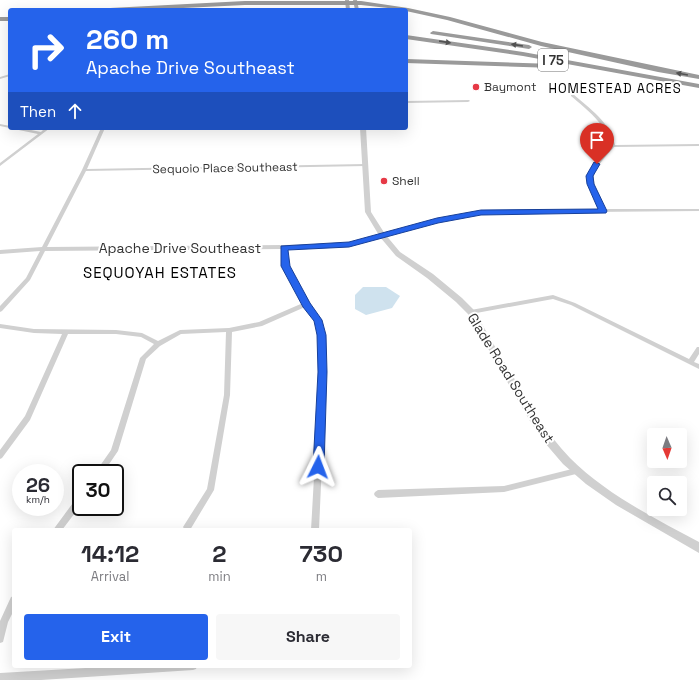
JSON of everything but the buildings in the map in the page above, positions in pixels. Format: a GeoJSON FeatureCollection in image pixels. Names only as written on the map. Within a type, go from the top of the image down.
{"type":"FeatureCollection","features":[{"type":"Feature","properties":{"kind":"highway"},"geometry":{"type":"LineString","coordinates":[[329,2],[340,0]]}},
{"type":"Feature","properties":{"kind":"highway"},"geometry":{"type":"LineString","coordinates":[[145,8],[232,3],[355,1],[399,8]]}},
{"type":"Feature","properties":{"kind":"highway"},"geometry":{"type":"LineString","coordinates":[[408,10],[436,15],[529,41],[666,71]]}},
{"type":"Feature","properties":{"kind":"highway","name":"I 75"},"geometry":{"type":"LineString","coordinates":[[429,33],[506,44],[699,77]]}},
{"type":"Feature","properties":{"kind":"highway","name":"I 75"},"geometry":{"type":"LineString","coordinates":[[408,37],[516,53],[699,87]]}},
{"type":"Feature","properties":{"kind":"highway"},"geometry":{"type":"LineString","coordinates":[[408,61],[561,67],[699,87]]}},
{"type":"Feature","properties":{"kind":"street"},"geometry":{"type":"LineString","coordinates":[[572,94],[603,125],[612,138],[613,146]]}},
{"type":"Feature","properties":{"kind":"street"},"geometry":{"type":"LineString","coordinates":[[408,102],[468,101]]}},
{"type":"Feature","properties":{"kind":"street"},"geometry":{"type":"LineString","coordinates":[[23,130],[42,134]]}},
{"type":"Feature","properties":{"kind":"street"},"geometry":{"type":"LineString","coordinates":[[0,165],[46,130]]}},
{"type":"Feature","properties":{"kind":"street"},"geometry":{"type":"LineString","coordinates":[[0,310],[28,279],[84,170],[102,130]]}},
{"type":"Feature","properties":{"kind":"street","name":"Glade Road Southeast"},"geometry":{"type":"LineString","coordinates":[[363,130],[368,212],[382,235],[398,254],[442,286],[471,312],[534,419],[554,447],[576,471],[600,489],[643,516],[699,548]]}},
{"type":"Feature","properties":{"kind":"street"},"geometry":{"type":"LineString","coordinates":[[603,211],[590,184],[590,176],[597,164],[613,146],[699,145]]}},
{"type":"Feature","properties":{"kind":"street","name":"Sequoio Place Southeast"},"geometry":{"type":"LineString","coordinates":[[84,170],[366,165]]}},
{"type":"Feature","properties":{"kind":"street","name":"Apache Drive Southeast"},"geometry":{"type":"LineString","coordinates":[[0,252],[349,245],[437,221],[481,212],[699,210]]}},
{"type":"Feature","properties":{"kind":"street"},"geometry":{"type":"LineString","coordinates":[[284,247],[286,266],[306,304],[318,320],[322,335],[323,372],[315,528]]}},
{"type":"Feature","properties":{"kind":"street"},"geometry":{"type":"LineString","coordinates":[[471,312],[552,297],[573,304],[699,367]]}},
{"type":"Feature","properties":{"kind":"street"},"geometry":{"type":"LineString","coordinates":[[105,464],[114,451],[144,358],[158,344],[180,332],[229,330],[260,324],[306,304]]}},
{"type":"Feature","properties":{"kind":"street"},"geometry":{"type":"LineString","coordinates":[[0,326],[34,331],[116,332],[142,335],[158,344]]}},
{"type":"Feature","properties":{"kind":"street"},"geometry":{"type":"LineString","coordinates":[[187,527],[210,490],[226,395],[229,330]]}},
{"type":"Feature","properties":{"kind":"street"},"geometry":{"type":"LineString","coordinates":[[0,456],[28,418],[66,332]]}},
{"type":"Feature","properties":{"kind":"street"},"geometry":{"type":"LineString","coordinates":[[690,362],[699,349]]}},
{"type":"Feature","properties":{"kind":"street"},"geometry":{"type":"LineString","coordinates":[[378,494],[504,489],[576,471]]}},
{"type":"Feature","properties":{"kind":"street"},"geometry":{"type":"LineString","coordinates":[[59,528],[72,511]]}},
{"type":"Feature","properties":{"kind":"street"},"geometry":{"type":"LineString","coordinates":[[0,639],[4,622],[12,604]]}},
{"type":"Feature","properties":{"kind":"street"},"geometry":{"type":"LineString","coordinates":[[0,678],[161,668]]}},
{"type":"Feature","properties":{"kind":"water"},"geometry":{"type":"Polygon","coordinates":[[[363,287],[386,287],[400,296],[392,308],[366,315],[355,309],[355,295],[363,287]]]}},
{"type":"Feature","properties":{"kind":"place","name":"Baymont"},"geometry":{"type":"Point","coordinates":[476,87]}},
{"type":"Feature","properties":{"kind":"place","name":"Shell"},"geometry":{"type":"Point","coordinates":[384,181]}},
{"type":"Feature","properties":{"kind":"district","name":"HOMESTEAD ACRES"},"geometry":{"type":"Point","coordinates":[615,88]}},
{"type":"Feature","properties":{"kind":"district","name":"SEQUOYAH ESTATES"},"geometry":{"type":"Point","coordinates":[160,272]}},
{"type":"Feature","properties":{"kind":"route"},"geometry":{"type":"LineString","coordinates":[[318,467],[323,372],[322,335],[318,320],[306,304],[293,282],[286,266],[284,247],[349,245],[437,221],[481,212],[603,211],[590,184],[590,176],[597,164]]}}]}
